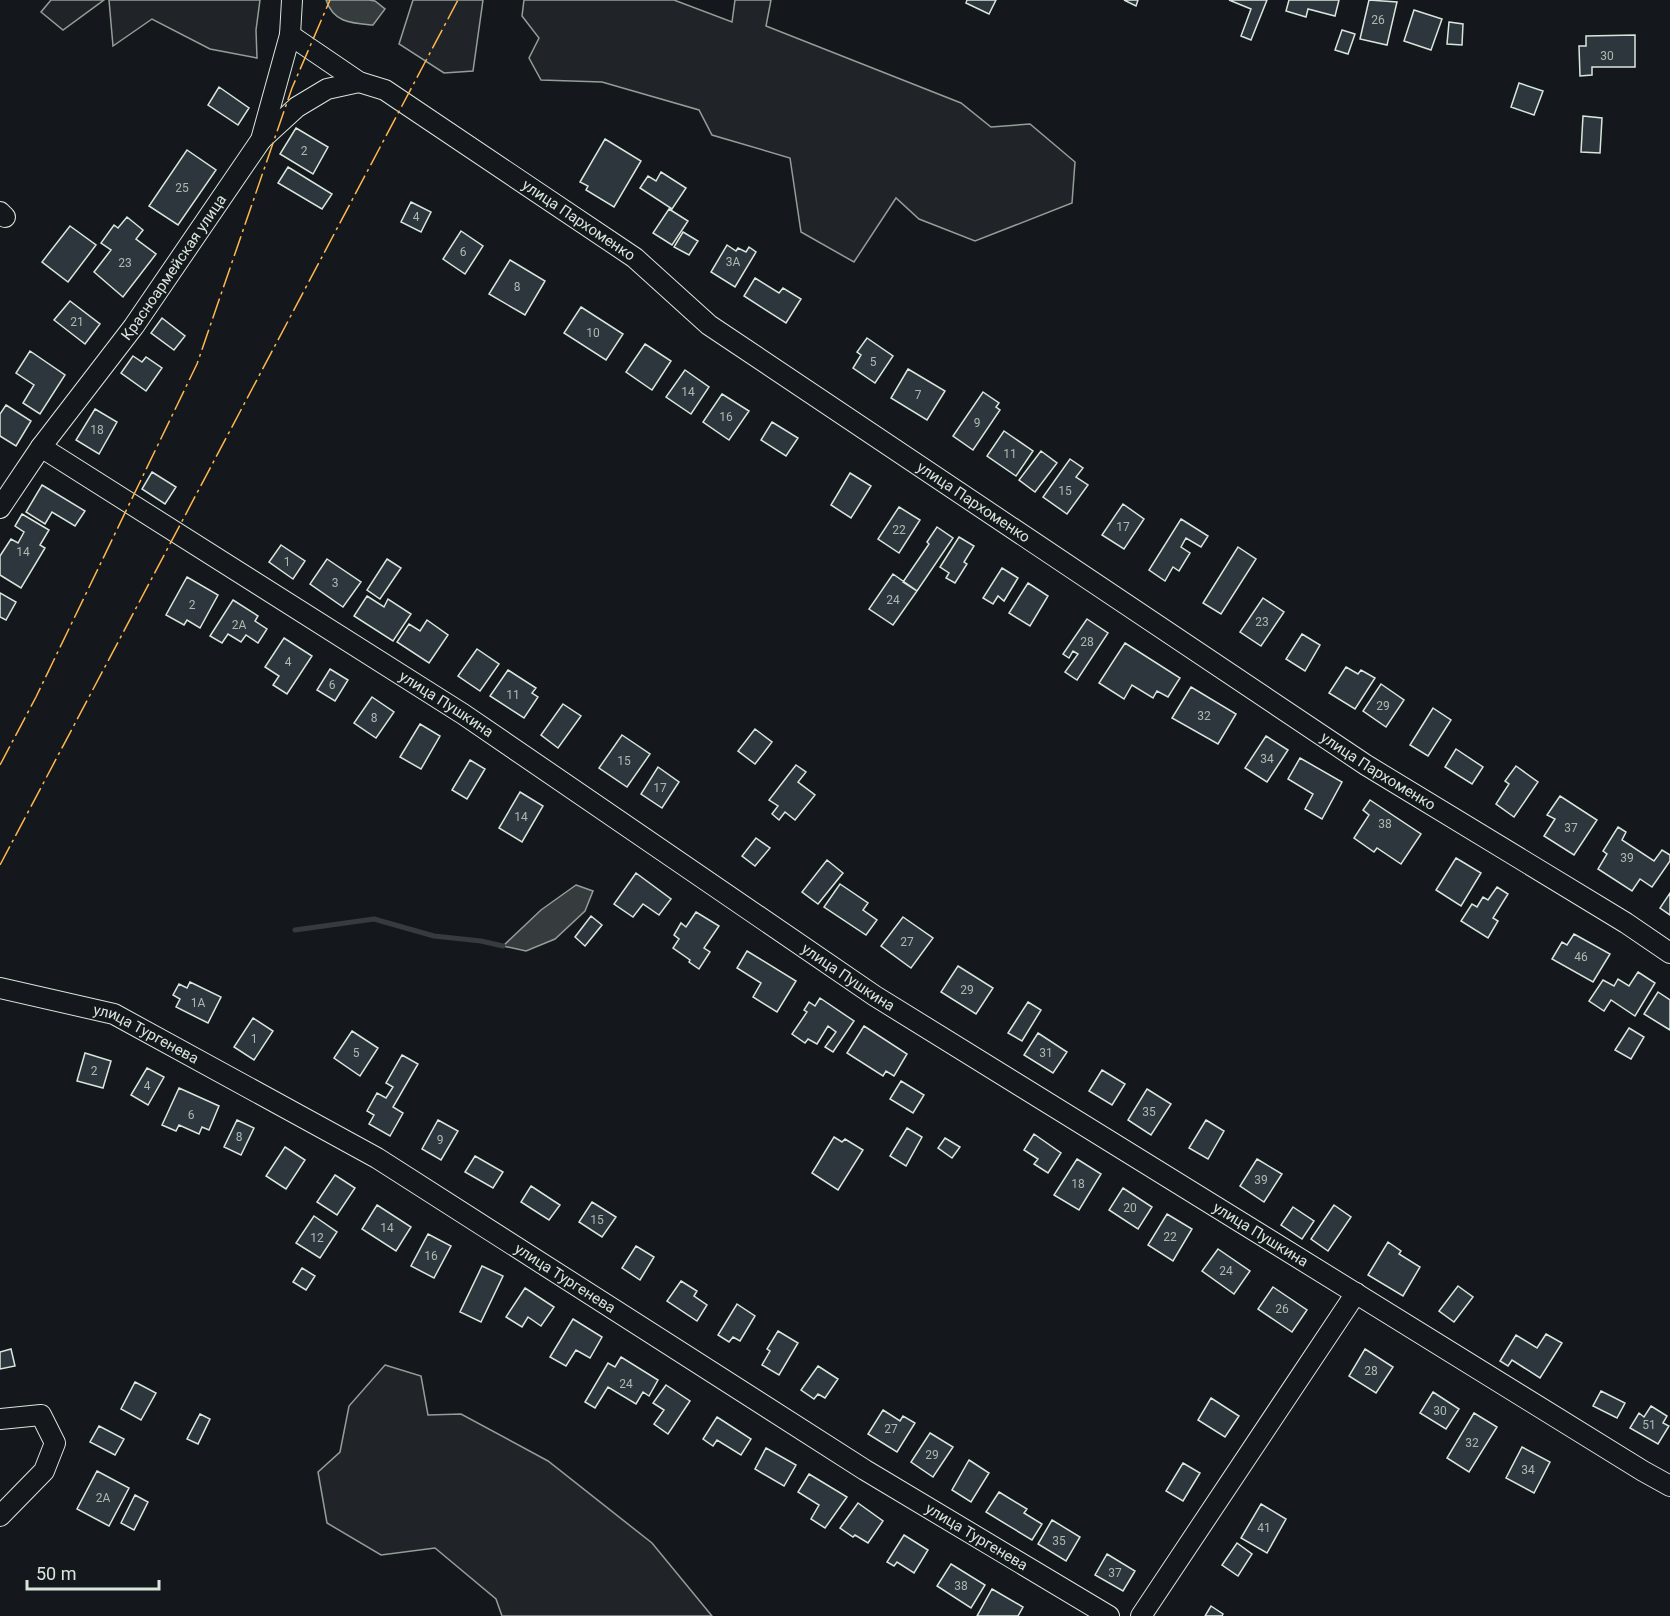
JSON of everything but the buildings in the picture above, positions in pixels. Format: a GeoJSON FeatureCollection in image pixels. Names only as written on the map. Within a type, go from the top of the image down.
{"type":"FeatureCollection","features":[{"type":"Feature","properties":{"kind":"street","name":"Красноармейская улица"},"geometry":{"type":"LineString","coordinates":[[0,508],[41,447],[134,326],[261,140],[290,34],[292,0]]}},
{"type":"Feature","properties":{"kind":"street","name":"улица Пархоменко"},"geometry":{"type":"LineString","coordinates":[[290,34],[359,82],[385,90],[635,258],[709,325],[1356,758],[1626,923],[1670,953]]}},
{"type":"Feature","properties":{"kind":"street"},"geometry":{"type":"LineString","coordinates":[[261,140],[297,107],[327,89],[359,82]]}},
{"type":"Feature","properties":{"kind":"street","name":"улица Пушкина"},"geometry":{"type":"LineString","coordinates":[[41,447],[463,714],[875,996],[1670,1486]]}},
{"type":"Feature","properties":{"kind":"street","name":"улица Тургенева"},"geometry":{"type":"LineString","coordinates":[[0,988],[114,1014],[377,1158],[866,1470],[1109,1616]]}},
{"type":"Feature","properties":{"kind":"street"},"geometry":{"type":"LineString","coordinates":[[1141,1616],[1356,1293]]}},
{"type":"Feature","properties":{"kind":"street"},"geometry":{"type":"LineString","coordinates":[[0,1419],[40,1415],[55,1443],[44,1471],[0,1516]]}},
{"type":"Feature","properties":{"kind":"shaded area"},"geometry":{"type":"Polygon","coordinates":[[[51,0],[104,0],[63,30],[41,12],[51,0]]]}},
{"type":"Feature","properties":{"kind":"shaded area"},"geometry":{"type":"Polygon","coordinates":[[[109,0],[260,0],[256,30],[257,58],[210,49],[152,19],[113,46],[109,0]]]}},
{"type":"Feature","properties":{"kind":"shaded area"},"geometry":{"type":"Polygon","coordinates":[[[326,0],[369,0],[375,1],[385,9],[373,25],[358,23],[339,17],[329,8],[326,0]]]}},
{"type":"Feature","properties":{"kind":"shaded area"},"geometry":{"type":"Polygon","coordinates":[[[413,0],[483,0],[473,71],[444,73],[399,44],[413,0]]]}},
{"type":"Feature","properties":{"kind":"shaded area"},"geometry":{"type":"Polygon","coordinates":[[[524,0],[674,0],[732,22],[735,0],[771,0],[766,26],[961,103],[991,127],[1030,124],[1075,162],[1072,203],[975,241],[919,219],[896,198],[854,262],[801,232],[790,158],[712,135],[699,110],[602,82],[541,80],[529,58],[539,38],[522,16],[524,0]]]}},
{"type":"Feature","properties":{"kind":"shaded area"},"geometry":{"type":"Polygon","coordinates":[[[576,885],[593,891],[585,911],[555,939],[526,951],[503,946],[541,910],[576,885]]]}},
{"type":"Feature","properties":{"kind":"shaded area"},"geometry":{"type":"Polygon","coordinates":[[[385,1365],[421,1376],[428,1415],[461,1414],[548,1461],[652,1543],[712,1616],[502,1616],[496,1599],[435,1548],[381,1555],[327,1523],[318,1472],[340,1452],[349,1406],[385,1365]]]}},
{"type":"Feature","properties":{"kind":"waterway"},"geometry":{"type":"LineString","coordinates":[[295,930],[374,919],[434,936],[503,946]]}},
{"type":"Feature","properties":{"kind":"power"},"geometry":{"type":"LineString","coordinates":[[0,765],[36,697],[197,364],[292,88],[330,0]]}},
{"type":"Feature","properties":{"kind":"power"},"geometry":{"type":"LineString","coordinates":[[0,865],[458,0]]}}]}
